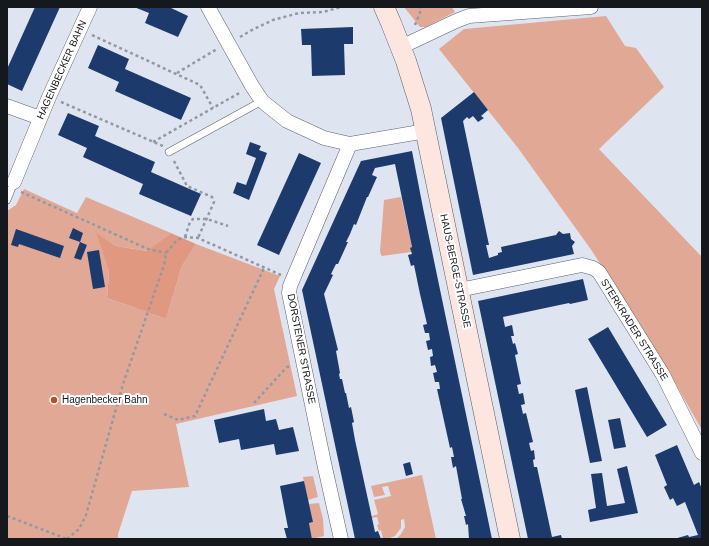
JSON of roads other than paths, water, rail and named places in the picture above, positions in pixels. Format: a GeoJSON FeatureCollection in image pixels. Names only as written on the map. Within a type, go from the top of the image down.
{"type":"FeatureCollection","features":[{"type":"Feature","properties":{"kind":"main road","name":"HAUS-BERGE-STRASSE"},"geometry":{"type":"LineString","coordinates":[[384,7],[401,47],[415,86],[426,131],[510,539]]}},
{"type":"Feature","properties":{"kind":"street","name":"HAGENBECKER BAHN"},"geometry":{"type":"LineString","coordinates":[[13,185],[49,97],[90,7]]}},
{"type":"Feature","properties":{"kind":"street"},"geometry":{"type":"LineString","coordinates":[[208,7],[222,46],[262,100],[287,121],[324,138],[350,144],[426,131]]}},
{"type":"Feature","properties":{"kind":"street"},"geometry":{"type":"LineString","coordinates":[[401,47],[469,16],[591,7]]}},
{"type":"Feature","properties":{"kind":"street"},"geometry":{"type":"LineString","coordinates":[[7,106],[40,118]]}},
{"type":"Feature","properties":{"kind":"street","name":"DORSTENER STRASSE"},"geometry":{"type":"LineString","coordinates":[[341,539],[289,293],[293,280],[350,144]]}},
{"type":"Feature","properties":{"kind":"street","name":"STERKRADER STRASSE"},"geometry":{"type":"LineString","coordinates":[[459,290],[582,265],[593,268],[599,272],[663,374],[702,453]]}},
{"type":"Feature","properties":{"kind":"lane"},"geometry":{"type":"LineString","coordinates":[[169,152],[262,100]]}},
{"type":"Feature","properties":{"kind":"lane","name":"HAGENBECKER BAHN"},"geometry":{"type":"LineString","coordinates":[[7,200],[13,185]]}},
{"type":"Feature","properties":{"kind":"place","name":"Hagenbecker Bahn"},"geometry":{"type":"Point","coordinates":[54,400]}}]}
